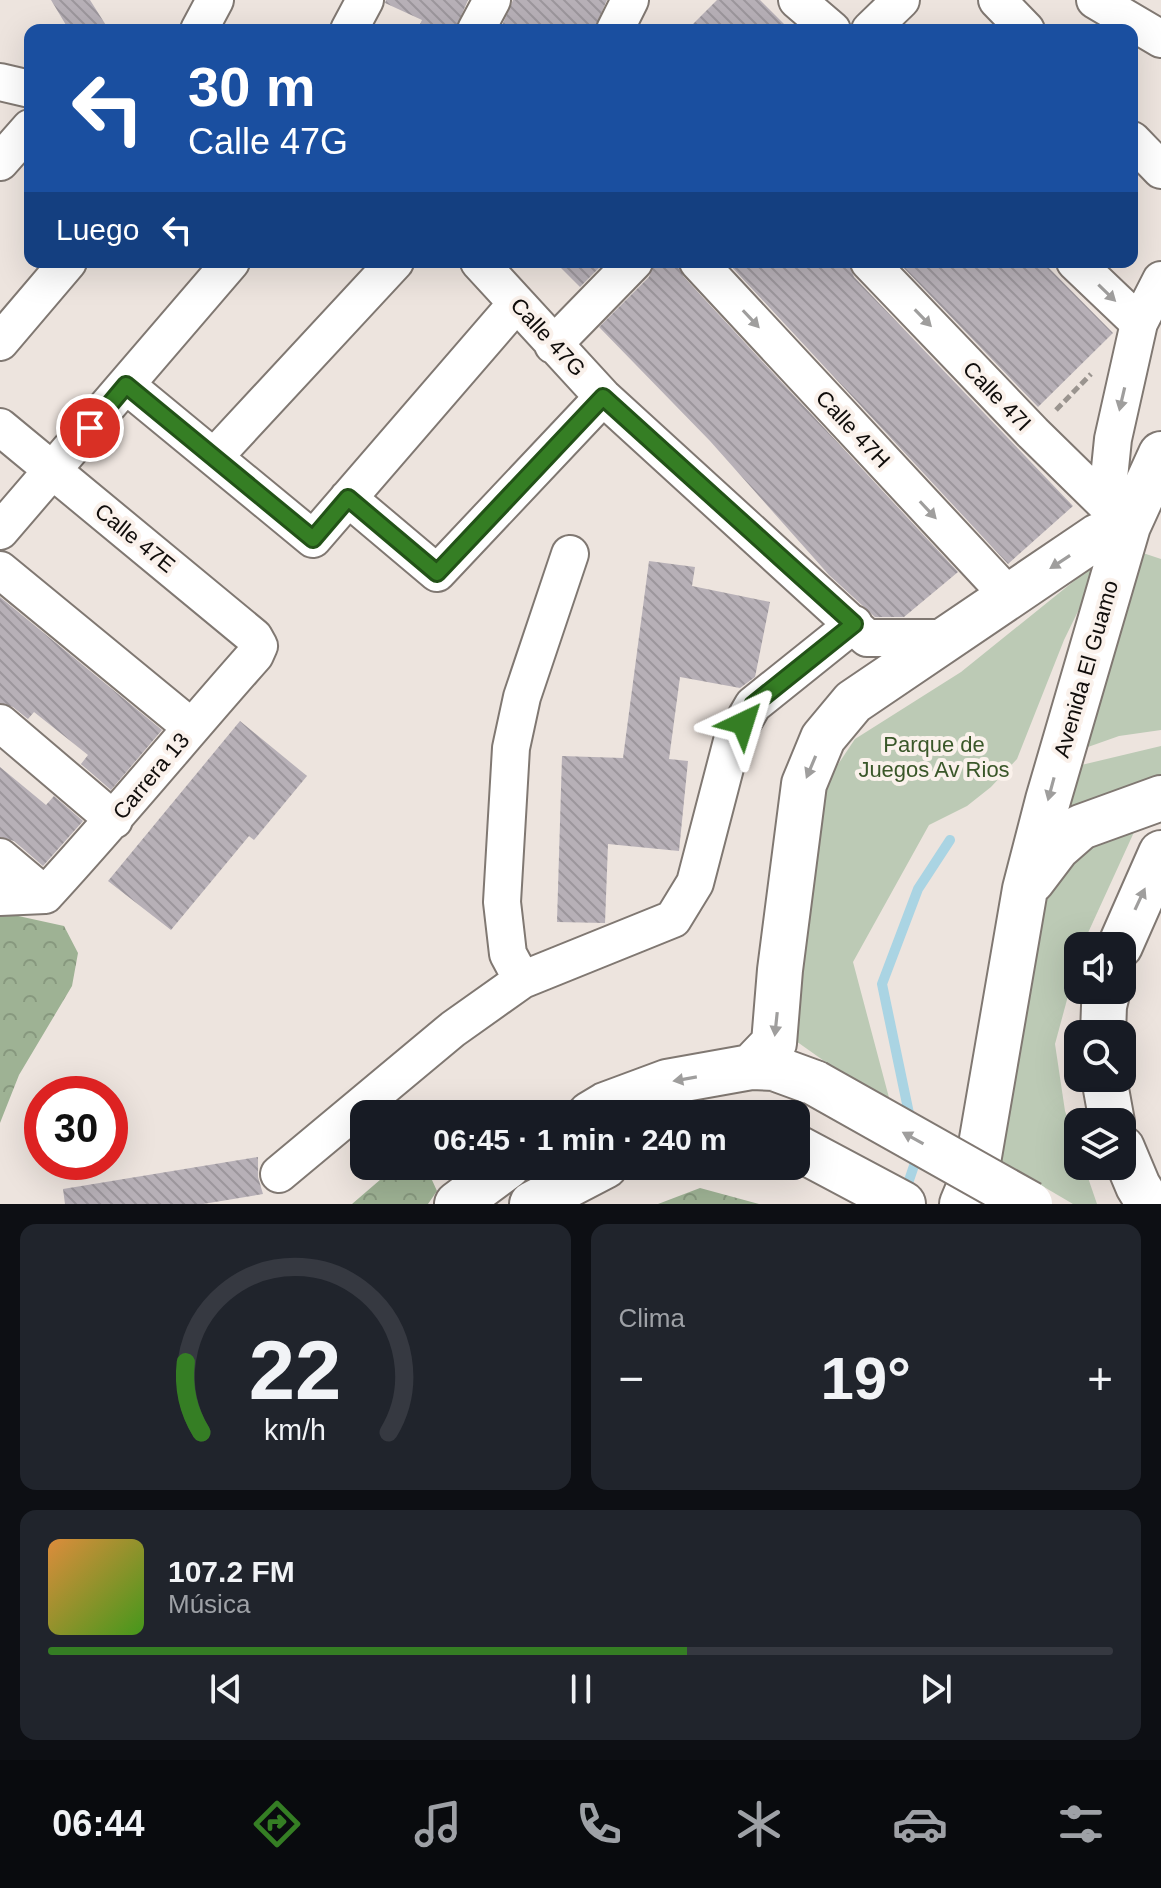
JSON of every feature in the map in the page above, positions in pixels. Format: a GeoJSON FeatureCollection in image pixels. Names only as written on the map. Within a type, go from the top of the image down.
{"type":"FeatureCollection","features":[{"type":"Feature","properties":{"kind":"main road","name":"Avenida El Guamo"},"geometry":{"type":"LineString","coordinates":[[962,1204],[977,1168],[1025,889],[1067,731],[1145,537],[1161,454]]}},
{"type":"Feature","properties":{"kind":"main road"},"geometry":{"type":"LineString","coordinates":[[751,1067],[774,1043],[780,970],[804,784],[823,738],[853,702],[952,638],[1008,595],[1098,536],[1145,537]]}},
{"type":"Feature","properties":{"kind":"main road","name":"Avenida El Guamo"},"geometry":{"type":"LineString","coordinates":[[1025,889],[1057,848],[1081,827],[1161,798]]}},
{"type":"Feature","properties":{"kind":"main road"},"geometry":{"type":"LineString","coordinates":[[1126,932],[1161,853]]}},
{"type":"Feature","properties":{"kind":"main road"},"geometry":{"type":"LineString","coordinates":[[618,1100],[667,1082],[751,1067],[774,1068],[815,1083],[1030,1204]]}},
{"type":"Feature","properties":{"kind":"main road"},"geometry":{"type":"LineString","coordinates":[[810,1154],[903,1204]]}},
{"type":"Feature","properties":{"kind":"main road"},"geometry":{"type":"LineString","coordinates":[[457,1204],[489,1180]]}},
{"type":"Feature","properties":{"kind":"main road"},"geometry":{"type":"LineString","coordinates":[[532,1204],[578,1180]]}},
{"type":"Feature","properties":{"kind":"main road"},"geometry":{"type":"LineString","coordinates":[[1135,1180],[1149,1204]]}},
{"type":"Feature","properties":{"kind":"street"},"geometry":{"type":"LineString","coordinates":[[202,24],[215,0]]}},
{"type":"Feature","properties":{"kind":"street"},"geometry":{"type":"LineString","coordinates":[[352,24],[365,0]]}},
{"type":"Feature","properties":{"kind":"street"},"geometry":{"type":"LineString","coordinates":[[479,24],[492,0]]}},
{"type":"Feature","properties":{"kind":"street"},"geometry":{"type":"LineString","coordinates":[[618,24],[630,0]]}},
{"type":"Feature","properties":{"kind":"street"},"geometry":{"type":"LineString","coordinates":[[797,0],[825,24]]}},
{"type":"Feature","properties":{"kind":"street"},"geometry":{"type":"LineString","coordinates":[[997,0],[1020,24]]}},
{"type":"Feature","properties":{"kind":"street"},"geometry":{"type":"LineString","coordinates":[[1095,0],[1136,24]]}},
{"type":"Feature","properties":{"kind":"street"},"geometry":{"type":"LineString","coordinates":[[1138,25],[1161,39]]}},
{"type":"Feature","properties":{"kind":"street"},"geometry":{"type":"LineString","coordinates":[[0,82],[24,88]]}},
{"type":"Feature","properties":{"kind":"street"},"geometry":{"type":"LineString","coordinates":[[0,162],[24,135]]}},
{"type":"Feature","properties":{"kind":"street"},"geometry":{"type":"LineString","coordinates":[[1138,146],[1161,170]]}},
{"type":"Feature","properties":{"kind":"street"},"geometry":{"type":"LineString","coordinates":[[0,342],[63,268]]}},
{"type":"Feature","properties":{"kind":"street"},"geometry":{"type":"LineString","coordinates":[[0,531],[226,268]]}},
{"type":"Feature","properties":{"kind":"street"},"geometry":{"type":"LineString","coordinates":[[214,457],[389,268]]}},
{"type":"Feature","properties":{"kind":"street","name":"Calle 47G"},"geometry":{"type":"LineString","coordinates":[[490,268],[516,304],[603,397],[861,631]]}},
{"type":"Feature","properties":{"kind":"street"},"geometry":{"type":"LineString","coordinates":[[553,345],[628,268]]}},
{"type":"Feature","properties":{"kind":"street","name":"Calle 47H"},"geometry":{"type":"LineString","coordinates":[[704,268],[1008,595]]}},
{"type":"Feature","properties":{"kind":"street","name":"Calle 47I"},"geometry":{"type":"LineString","coordinates":[[875,268],[1033,433],[1145,537]]}},
{"type":"Feature","properties":{"kind":"street"},"geometry":{"type":"LineString","coordinates":[[1081,268],[1139,323]]}},
{"type":"Feature","properties":{"kind":"street"},"geometry":{"type":"LineString","coordinates":[[1145,537],[1109,478],[1113,439],[1139,323],[1161,280]]}},
{"type":"Feature","properties":{"kind":"street"},"geometry":{"type":"LineString","coordinates":[[126,385],[313,539],[516,304]]}},
{"type":"Feature","properties":{"kind":"street"},"geometry":{"type":"LineString","coordinates":[[348,498],[437,573],[603,397]]}},
{"type":"Feature","properties":{"kind":"street","name":"Calle 47E"},"geometry":{"type":"LineString","coordinates":[[0,427],[254,637],[259,646],[255,655]]}},
{"type":"Feature","properties":{"kind":"street"},"geometry":{"type":"LineString","coordinates":[[522,980],[508,954],[502,902],[511,748],[522,697],[570,554]]}},
{"type":"Feature","properties":{"kind":"street"},"geometry":{"type":"LineString","coordinates":[[0,570],[191,727]]}},
{"type":"Feature","properties":{"kind":"street"},"geometry":{"type":"LineString","coordinates":[[279,1174],[453,1029],[522,980],[673,919],[695,883],[732,741],[753,705],[861,631],[952,638]]}},
{"type":"Feature","properties":{"kind":"street"},"geometry":{"type":"LineString","coordinates":[[853,702],[861,631]]}},
{"type":"Feature","properties":{"kind":"street","name":"Carrera 13"},"geometry":{"type":"LineString","coordinates":[[45,895],[114,820],[255,655]]}},
{"type":"Feature","properties":{"kind":"street"},"geometry":{"type":"LineString","coordinates":[[0,723],[114,820]]}},
{"type":"Feature","properties":{"kind":"street"},"geometry":{"type":"LineString","coordinates":[[0,857],[45,895]]}},
{"type":"Feature","properties":{"kind":"street"},"geometry":{"type":"LineString","coordinates":[[0,897],[45,895]]}},
{"type":"Feature","properties":{"kind":"path"},"geometry":{"type":"LineString","coordinates":[[1033,433],[1097,367]]}},
{"type":"Feature","properties":{"kind":"green space"},"geometry":{"type":"Polygon","coordinates":[[[1137,551],[1161,559],[1161,730],[1119,736],[1071,753],[1137,551]]]}},
{"type":"Feature","properties":{"kind":"green space","name":"Parque de Juegos Av Rios"},"geometry":{"type":"Polygon","coordinates":[[[1105,556],[1064,640],[1017,759],[991,787],[967,806],[929,825],[853,962],[892,1109],[786,1034],[804,815],[855,739],[961,672],[1105,556]]]}},
{"type":"Feature","properties":{"kind":"green space"},"geometry":{"type":"Polygon","coordinates":[[[1161,746],[1161,787],[1058,823],[1073,767],[1161,746]]]}},
{"type":"Feature","properties":{"kind":"green space"},"geometry":{"type":"Polygon","coordinates":[[[1135,830],[1088,932],[1064,932],[1066,1004],[1055,1044],[1065,1108],[1064,1180],[1089,1180],[1097,1204],[1073,1204],[986,1153],[1027,961],[1053,877],[1081,847],[1135,830]]]}},
{"type":"Feature","properties":{"kind":"green space"},"geometry":{"type":"Polygon","coordinates":[[[0,912],[64,926],[78,953],[72,986],[19,1075],[0,1123],[0,912]]]}},
{"type":"Feature","properties":{"kind":"green space"},"geometry":{"type":"Polygon","coordinates":[[[380,1180],[432,1180],[437,1191],[428,1204],[352,1204],[380,1180]]]}},
{"type":"Feature","properties":{"kind":"green space"},"geometry":{"type":"Polygon","coordinates":[[[700,1188],[759,1204],[658,1204],[700,1188]]]}},
{"type":"Feature","properties":{"kind":"building"},"geometry":{"type":"Polygon","coordinates":[[[51,0],[90,0],[105,24],[65,24],[51,0]]]}},
{"type":"Feature","properties":{"kind":"building"},"geometry":{"type":"Polygon","coordinates":[[[386,0],[468,0],[458,24],[420,24],[422,20],[385,3],[386,0]]]}},
{"type":"Feature","properties":{"kind":"building"},"geometry":{"type":"Polygon","coordinates":[[[513,0],[607,0],[597,24],[503,24],[513,0]]]}},
{"type":"Feature","properties":{"kind":"building"},"geometry":{"type":"Polygon","coordinates":[[[717,0],[760,0],[784,24],[693,24],[717,0]]]}},
{"type":"Feature","properties":{"kind":"building"},"geometry":{"type":"Polygon","coordinates":[[[561,268],[599,268],[580,287],[561,268]]]}},
{"type":"Feature","properties":{"kind":"building"},"geometry":{"type":"Polygon","coordinates":[[[652,268],[680,268],[683,276],[958,572],[904,617],[875,617],[829,575],[710,441],[599,327],[649,277],[652,268]]]}},
{"type":"Feature","properties":{"kind":"building"},"geometry":{"type":"Polygon","coordinates":[[[733,268],[851,268],[854,277],[1073,506],[1008,564],[733,268]]]}},
{"type":"Feature","properties":{"kind":"building"},"geometry":{"type":"Polygon","coordinates":[[[904,268],[1049,268],[1113,333],[1038,407],[904,268]]]}},
{"type":"Feature","properties":{"kind":"building"},"geometry":{"type":"Polygon","coordinates":[[[649,561],[695,567],[692,586],[770,602],[755,677],[740,688],[680,677],[669,759],[688,761],[679,851],[608,844],[605,923],[557,922],[562,756],[623,758],[649,561]]]}},
{"type":"Feature","properties":{"kind":"building"},"geometry":{"type":"Polygon","coordinates":[[[0,597],[162,730],[111,790],[81,764],[88,755],[34,712],[28,719],[13,707],[0,703],[0,597]]]}},
{"type":"Feature","properties":{"kind":"building"},"geometry":{"type":"Polygon","coordinates":[[[240,721],[307,776],[254,840],[249,836],[171,930],[108,881],[240,721]]]}},
{"type":"Feature","properties":{"kind":"building"},"geometry":{"type":"Polygon","coordinates":[[[0,767],[46,805],[54,796],[83,821],[43,866],[14,841],[0,837],[0,767]]]}},
{"type":"Feature","properties":{"kind":"building"},"geometry":{"type":"Polygon","coordinates":[[[258,1157],[258,1177],[263,1194],[203,1204],[65,1204],[63,1189],[258,1157]]]}},
{"type":"Feature","properties":{"kind":"waterway"},"geometry":{"type":"LineString","coordinates":[[911,1123],[882,984],[918,889],[950,840]]}},
{"type":"Feature","properties":{"kind":"waterway"},"geometry":{"type":"LineString","coordinates":[[905,1192],[918,1154]]}},
{"type":"Feature","properties":{"kind":"route"},"geometry":{"type":"LineString","coordinates":[[90,428],[126,385],[313,539],[348,498],[437,573],[603,397],[854,624],[753,705],[743,723]]}}]}
